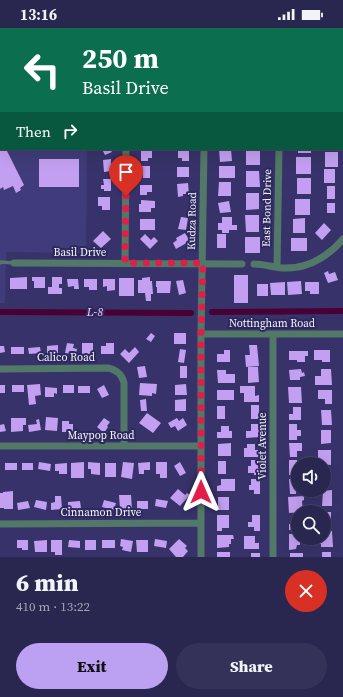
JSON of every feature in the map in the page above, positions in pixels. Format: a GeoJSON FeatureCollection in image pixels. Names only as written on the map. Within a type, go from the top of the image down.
{"type":"FeatureCollection","features":[{"type":"Feature","properties":{"kind":"street"},"geometry":{"type":"LineString","coordinates":[[206,28],[300,28]]}},
{"type":"Feature","properties":{"kind":"street"},"geometry":{"type":"LineString","coordinates":[[125,263],[126,150]]}},
{"type":"Feature","properties":{"kind":"street","name":"Kudza Road"},"geometry":{"type":"LineString","coordinates":[[201,557],[201,334],[204,150]]}},
{"type":"Feature","properties":{"kind":"street","name":"East Bond Drive"},"geometry":{"type":"LineString","coordinates":[[277,267],[279,150]]}},
{"type":"Feature","properties":{"kind":"street"},"geometry":{"type":"LineString","coordinates":[[254,264],[292,268],[302,266],[316,261],[332,250],[343,239]]}},
{"type":"Feature","properties":{"kind":"street","name":"Basil Drive"},"geometry":{"type":"LineString","coordinates":[[14,264],[242,264]]}},
{"type":"Feature","properties":{"kind":"street","name":"Nottingham Road"},"geometry":{"type":"LineString","coordinates":[[201,334],[343,334]]}},
{"type":"Feature","properties":{"kind":"street","name":"Violet Avenue"},"geometry":{"type":"LineString","coordinates":[[273,334],[273,557]]}},
{"type":"Feature","properties":{"kind":"street","name":"Calico Road"},"geometry":{"type":"LineString","coordinates":[[0,369],[108,368],[117,371],[120,374],[124,384],[124,446]]}},
{"type":"Feature","properties":{"kind":"street","name":"Maypop Road"},"geometry":{"type":"LineString","coordinates":[[0,446],[201,446]]}},
{"type":"Feature","properties":{"kind":"street","name":"Cinnamon Drive"},"geometry":{"type":"LineString","coordinates":[[0,524],[201,523]]}},
{"type":"Feature","properties":{"kind":"lane"},"geometry":{"type":"LineString","coordinates":[[0,262],[14,264]]}},
{"type":"Feature","properties":{"kind":"shaded area"},"geometry":{"type":"Polygon","coordinates":[[[0,150],[87,150],[86,253],[6,252],[5,303],[0,303],[0,150]]]}},
{"type":"Feature","properties":{"kind":"building"},"geometry":{"type":"Polygon","coordinates":[[[0,150],[6,150],[24,185],[20,188],[21,190],[16,193],[13,186],[4,190],[3,187],[0,189],[0,150]]]}},
{"type":"Feature","properties":{"kind":"building"},"geometry":{"type":"Polygon","coordinates":[[[102,150],[111,150],[112,152],[105,155],[102,150]]]}},
{"type":"Feature","properties":{"kind":"building"},"geometry":{"type":"Polygon","coordinates":[[[219,150],[231,150],[232,161],[220,162],[219,150]]]}},
{"type":"Feature","properties":{"kind":"building"},"geometry":{"type":"Polygon","coordinates":[[[246,150],[260,150],[260,165],[246,165],[246,150]]]}},
{"type":"Feature","properties":{"kind":"building"},"geometry":{"type":"Polygon","coordinates":[[[298,150],[311,150],[311,153],[298,153],[298,150]]]}},
{"type":"Feature","properties":{"kind":"building"},"geometry":{"type":"Polygon","coordinates":[[[141,151],[152,151],[152,158],[148,158],[148,161],[141,161],[141,151]]]}},
{"type":"Feature","properties":{"kind":"building"},"geometry":{"type":"Polygon","coordinates":[[[178,151],[189,151],[189,161],[182,161],[182,158],[178,158],[178,151]]]}},
{"type":"Feature","properties":{"kind":"building"},"geometry":{"type":"Polygon","coordinates":[[[325,152],[338,152],[338,167],[325,167],[325,152]]]}},
{"type":"Feature","properties":{"kind":"building"},"geometry":{"type":"Polygon","coordinates":[[[296,157],[311,157],[311,174],[296,174],[296,157]]]}},
{"type":"Feature","properties":{"kind":"building"},"geometry":{"type":"Polygon","coordinates":[[[39,159],[79,159],[79,187],[39,187],[39,159]]]}},
{"type":"Feature","properties":{"kind":"building"},"geometry":{"type":"Polygon","coordinates":[[[111,159],[111,171],[104,172],[103,160],[111,159]]]}},
{"type":"Feature","properties":{"kind":"building"},"geometry":{"type":"Polygon","coordinates":[[[142,166],[150,166],[150,178],[143,178],[142,166]]]}},
{"type":"Feature","properties":{"kind":"building"},"geometry":{"type":"Polygon","coordinates":[[[219,166],[235,166],[235,178],[219,178],[219,166]]]}},
{"type":"Feature","properties":{"kind":"building"},"geometry":{"type":"Polygon","coordinates":[[[177,167],[189,167],[189,177],[177,177],[177,167]]]}},
{"type":"Feature","properties":{"kind":"building"},"geometry":{"type":"Polygon","coordinates":[[[324,169],[335,169],[335,183],[324,183],[324,169]]]}},
{"type":"Feature","properties":{"kind":"building"},"geometry":{"type":"Polygon","coordinates":[[[246,171],[259,171],[260,187],[246,187],[246,171]]]}},
{"type":"Feature","properties":{"kind":"building"},"geometry":{"type":"Polygon","coordinates":[[[297,178],[311,178],[311,194],[297,194],[297,178]]]}},
{"type":"Feature","properties":{"kind":"building"},"geometry":{"type":"Polygon","coordinates":[[[103,179],[111,179],[111,191],[104,191],[104,189],[101,189],[101,185],[104,185],[103,179]]]}},
{"type":"Feature","properties":{"kind":"building"},"geometry":{"type":"Polygon","coordinates":[[[219,182],[231,182],[231,196],[218,196],[219,182]]]}},
{"type":"Feature","properties":{"kind":"building"},"geometry":{"type":"Polygon","coordinates":[[[188,183],[189,194],[183,194],[183,196],[178,197],[177,184],[188,183]]]}},
{"type":"Feature","properties":{"kind":"building"},"geometry":{"type":"Polygon","coordinates":[[[140,185],[152,185],[152,192],[147,192],[147,195],[140,195],[140,185]]]}},
{"type":"Feature","properties":{"kind":"building"},"geometry":{"type":"Polygon","coordinates":[[[327,186],[335,186],[335,199],[327,199],[327,186]]]}},
{"type":"Feature","properties":{"kind":"building"},"geometry":{"type":"Polygon","coordinates":[[[246,193],[259,193],[259,209],[246,210],[246,193]]]}},
{"type":"Feature","properties":{"kind":"building"},"geometry":{"type":"Polygon","coordinates":[[[98,197],[110,197],[110,210],[102,210],[102,206],[98,206],[98,197]]]}},
{"type":"Feature","properties":{"kind":"building"},"geometry":{"type":"Polygon","coordinates":[[[295,199],[310,199],[310,215],[295,215],[295,199]]]}},
{"type":"Feature","properties":{"kind":"building"},"geometry":{"type":"Polygon","coordinates":[[[141,200],[155,201],[155,208],[151,208],[151,212],[139,212],[139,204],[141,204],[141,200]]]}},
{"type":"Feature","properties":{"kind":"building"},"geometry":{"type":"Polygon","coordinates":[[[229,201],[231,212],[220,213],[218,203],[229,201]]]}},
{"type":"Feature","properties":{"kind":"building"},"geometry":{"type":"Polygon","coordinates":[[[327,203],[335,203],[335,213],[327,213],[327,203]]]}},
{"type":"Feature","properties":{"kind":"building"},"geometry":{"type":"Polygon","coordinates":[[[245,215],[259,215],[259,232],[246,232],[245,215]]]}},
{"type":"Feature","properties":{"kind":"building"},"geometry":{"type":"Polygon","coordinates":[[[181,217],[188,218],[186,230],[178,229],[181,217]]]}},
{"type":"Feature","properties":{"kind":"building"},"geometry":{"type":"Polygon","coordinates":[[[222,217],[232,217],[232,225],[237,225],[237,230],[229,230],[229,233],[222,233],[222,230],[218,230],[218,223],[222,223],[222,217]]]}},
{"type":"Feature","properties":{"kind":"building"},"geometry":{"type":"Polygon","coordinates":[[[305,218],[305,233],[293,233],[293,219],[305,218]]]}},
{"type":"Feature","properties":{"kind":"building"},"geometry":{"type":"Polygon","coordinates":[[[140,219],[155,219],[155,230],[140,230],[140,219]]]}},
{"type":"Feature","properties":{"kind":"building"},"geometry":{"type":"Polygon","coordinates":[[[324,223],[331,230],[322,240],[315,233],[324,223]]]}},
{"type":"Feature","properties":{"kind":"building"},"geometry":{"type":"Polygon","coordinates":[[[103,231],[111,239],[101,248],[93,241],[103,231]]]}},
{"type":"Feature","properties":{"kind":"building"},"geometry":{"type":"Polygon","coordinates":[[[185,233],[190,241],[176,249],[173,243],[177,240],[176,238],[185,233]]]}},
{"type":"Feature","properties":{"kind":"building"},"geometry":{"type":"Polygon","coordinates":[[[145,234],[151,240],[154,237],[158,241],[150,249],[140,239],[145,234]]]}},
{"type":"Feature","properties":{"kind":"building"},"geometry":{"type":"Polygon","coordinates":[[[217,234],[226,234],[226,248],[217,248],[217,234]]]}},
{"type":"Feature","properties":{"kind":"building"},"geometry":{"type":"Polygon","coordinates":[[[245,237],[260,237],[260,253],[245,253],[245,237]]]}},
{"type":"Feature","properties":{"kind":"building"},"geometry":{"type":"Polygon","coordinates":[[[291,238],[307,238],[307,251],[291,251],[291,238]]]}},
{"type":"Feature","properties":{"kind":"building"},"geometry":{"type":"Polygon","coordinates":[[[328,271],[329,274],[335,272],[338,280],[328,283],[324,273],[328,271]]]}},
{"type":"Feature","properties":{"kind":"building"},"geometry":{"type":"Polygon","coordinates":[[[234,275],[248,275],[248,303],[234,303],[234,275]]]}},
{"type":"Feature","properties":{"kind":"building"},"geometry":{"type":"Polygon","coordinates":[[[27,277],[27,289],[10,289],[10,278],[27,277]]]}},
{"type":"Feature","properties":{"kind":"building"},"geometry":{"type":"Polygon","coordinates":[[[32,277],[45,277],[45,288],[34,288],[34,281],[32,281],[32,277]]]}},
{"type":"Feature","properties":{"kind":"building"},"geometry":{"type":"Polygon","coordinates":[[[52,277],[62,277],[62,284],[59,284],[59,288],[62,288],[62,294],[48,294],[48,287],[52,287],[52,277]]]}},
{"type":"Feature","properties":{"kind":"building"},"geometry":{"type":"Polygon","coordinates":[[[150,277],[150,281],[152,281],[153,294],[151,294],[151,301],[146,301],[145,293],[138,293],[138,280],[150,277]]]}},
{"type":"Feature","properties":{"kind":"building"},"geometry":{"type":"Polygon","coordinates":[[[119,278],[134,278],[134,296],[119,296],[119,278]]]}},
{"type":"Feature","properties":{"kind":"building"},"geometry":{"type":"Polygon","coordinates":[[[67,279],[78,279],[79,289],[74,289],[74,286],[68,287],[67,279]]]}},
{"type":"Feature","properties":{"kind":"building"},"geometry":{"type":"Polygon","coordinates":[[[84,279],[97,279],[97,290],[89,290],[89,287],[84,287],[84,279]]]}},
{"type":"Feature","properties":{"kind":"building"},"geometry":{"type":"Polygon","coordinates":[[[103,279],[115,279],[115,290],[107,291],[107,286],[103,287],[103,279]]]}},
{"type":"Feature","properties":{"kind":"building"},"geometry":{"type":"Polygon","coordinates":[[[183,280],[186,293],[179,295],[176,281],[183,280]]]}},
{"type":"Feature","properties":{"kind":"building"},"geometry":{"type":"Polygon","coordinates":[[[156,281],[171,281],[170,293],[157,293],[156,281]]]}},
{"type":"Feature","properties":{"kind":"building"},"geometry":{"type":"Polygon","coordinates":[[[301,281],[302,294],[288,295],[287,282],[301,281]]]}},
{"type":"Feature","properties":{"kind":"building"},"geometry":{"type":"Polygon","coordinates":[[[285,282],[285,295],[271,295],[270,283],[285,282]]]}},
{"type":"Feature","properties":{"kind":"building"},"geometry":{"type":"Polygon","coordinates":[[[305,282],[319,282],[319,294],[310,294],[310,291],[305,291],[305,282]]]}},
{"type":"Feature","properties":{"kind":"building"},"geometry":{"type":"Polygon","coordinates":[[[257,284],[268,284],[268,296],[257,296],[257,284]]]}},
{"type":"Feature","properties":{"kind":"building"},"geometry":{"type":"Polygon","coordinates":[[[151,333],[155,336],[151,342],[146,339],[151,333]]]}},
{"type":"Feature","properties":{"kind":"building"},"geometry":{"type":"Polygon","coordinates":[[[174,333],[186,333],[186,344],[174,344],[174,333]]]}},
{"type":"Feature","properties":{"kind":"building"},"geometry":{"type":"Polygon","coordinates":[[[67,343],[74,344],[73,348],[77,349],[76,355],[65,353],[67,343]]]}},
{"type":"Feature","properties":{"kind":"building"},"geometry":{"type":"Polygon","coordinates":[[[82,343],[93,343],[93,354],[82,354],[82,343]]]}},
{"type":"Feature","properties":{"kind":"building"},"geometry":{"type":"Polygon","coordinates":[[[106,343],[114,343],[114,354],[101,354],[101,346],[106,346],[106,343]]]}},
{"type":"Feature","properties":{"kind":"building"},"geometry":{"type":"Polygon","coordinates":[[[58,345],[58,353],[47,354],[47,346],[58,345]]]}},
{"type":"Feature","properties":{"kind":"building"},"geometry":{"type":"Polygon","coordinates":[[[249,345],[257,345],[259,366],[246,367],[245,355],[250,355],[249,345]]]}},
{"type":"Feature","properties":{"kind":"building"},"geometry":{"type":"Polygon","coordinates":[[[0,346],[4,346],[5,352],[0,353],[0,346]]]}},
{"type":"Feature","properties":{"kind":"building"},"geometry":{"type":"Polygon","coordinates":[[[11,347],[24,347],[24,354],[11,354],[11,347]]]}},
{"type":"Feature","properties":{"kind":"building"},"geometry":{"type":"Polygon","coordinates":[[[40,347],[41,353],[29,354],[28,348],[40,347]]]}},
{"type":"Feature","properties":{"kind":"building"},"geometry":{"type":"Polygon","coordinates":[[[135,347],[139,352],[129,363],[120,354],[125,349],[129,353],[135,347]]]}},
{"type":"Feature","properties":{"kind":"building"},"geometry":{"type":"Polygon","coordinates":[[[180,349],[186,350],[184,363],[178,362],[180,349]]]}},
{"type":"Feature","properties":{"kind":"building"},"geometry":{"type":"Polygon","coordinates":[[[224,350],[230,350],[230,362],[217,362],[217,354],[224,354],[224,350]]]}},
{"type":"Feature","properties":{"kind":"building"},"geometry":{"type":"Polygon","coordinates":[[[314,350],[330,350],[330,362],[314,360],[314,350]]]}},
{"type":"Feature","properties":{"kind":"building"},"geometry":{"type":"Polygon","coordinates":[[[289,351],[308,351],[308,356],[305,356],[305,362],[289,360],[289,351]]]}},
{"type":"Feature","properties":{"kind":"building"},"geometry":{"type":"Polygon","coordinates":[[[145,366],[147,377],[139,378],[137,367],[145,366]]]}},
{"type":"Feature","properties":{"kind":"building"},"geometry":{"type":"Polygon","coordinates":[[[180,366],[187,366],[187,378],[180,378],[180,366]]]}},
{"type":"Feature","properties":{"kind":"building"},"geometry":{"type":"Polygon","coordinates":[[[248,367],[258,367],[259,382],[248,383],[248,367]]]}},
{"type":"Feature","properties":{"kind":"building"},"geometry":{"type":"Polygon","coordinates":[[[301,369],[305,376],[300,377],[300,380],[290,380],[289,370],[301,369]]]}},
{"type":"Feature","properties":{"kind":"building"},"geometry":{"type":"Polygon","coordinates":[[[321,369],[331,369],[332,385],[315,385],[315,376],[321,376],[321,369]]]}},
{"type":"Feature","properties":{"kind":"building"},"geometry":{"type":"Polygon","coordinates":[[[217,370],[226,370],[226,374],[235,374],[235,383],[218,383],[217,370]]]}},
{"type":"Feature","properties":{"kind":"building"},"geometry":{"type":"Polygon","coordinates":[[[140,383],[157,384],[156,394],[152,393],[152,396],[139,395],[140,383]]]}},
{"type":"Feature","properties":{"kind":"building"},"geometry":{"type":"Polygon","coordinates":[[[40,384],[41,395],[35,396],[36,404],[29,405],[27,385],[40,384]]]}},
{"type":"Feature","properties":{"kind":"building"},"geometry":{"type":"Polygon","coordinates":[[[186,384],[187,395],[175,395],[175,385],[186,384]]]}},
{"type":"Feature","properties":{"kind":"building"},"geometry":{"type":"Polygon","coordinates":[[[0,385],[5,385],[5,393],[0,393],[0,385]]]}},
{"type":"Feature","properties":{"kind":"building"},"geometry":{"type":"Polygon","coordinates":[[[12,385],[24,385],[24,392],[12,392],[12,385]]]}},
{"type":"Feature","properties":{"kind":"building"},"geometry":{"type":"Polygon","coordinates":[[[63,385],[74,385],[74,393],[63,393],[63,385]]]}},
{"type":"Feature","properties":{"kind":"building"},"geometry":{"type":"Polygon","coordinates":[[[104,385],[109,395],[102,398],[97,389],[104,385]]]}},
{"type":"Feature","properties":{"kind":"building"},"geometry":{"type":"Polygon","coordinates":[[[78,386],[90,386],[90,393],[78,393],[78,386]]]}},
{"type":"Feature","properties":{"kind":"building"},"geometry":{"type":"Polygon","coordinates":[[[240,386],[255,386],[255,396],[259,395],[259,402],[244,402],[244,393],[240,393],[240,386]]]}},
{"type":"Feature","properties":{"kind":"building"},"geometry":{"type":"Polygon","coordinates":[[[45,387],[57,388],[57,394],[54,393],[54,397],[45,397],[45,387]]]}},
{"type":"Feature","properties":{"kind":"building"},"geometry":{"type":"Polygon","coordinates":[[[288,387],[301,387],[302,403],[289,403],[288,387]]]}},
{"type":"Feature","properties":{"kind":"building"},"geometry":{"type":"Polygon","coordinates":[[[217,390],[234,390],[234,400],[217,400],[217,390]]]}},
{"type":"Feature","properties":{"kind":"building"},"geometry":{"type":"Polygon","coordinates":[[[318,390],[332,390],[332,404],[325,404],[325,399],[318,399],[318,390]]]}},
{"type":"Feature","properties":{"kind":"building"},"geometry":{"type":"Polygon","coordinates":[[[146,399],[147,411],[141,411],[140,400],[146,399]]]}},
{"type":"Feature","properties":{"kind":"building"},"geometry":{"type":"Polygon","coordinates":[[[186,399],[186,411],[175,411],[175,400],[186,399]]]}},
{"type":"Feature","properties":{"kind":"building"},"geometry":{"type":"Polygon","coordinates":[[[251,405],[259,405],[259,419],[251,419],[251,405]]]}},
{"type":"Feature","properties":{"kind":"building"},"geometry":{"type":"Polygon","coordinates":[[[217,406],[225,406],[225,419],[217,419],[217,406]]]}},
{"type":"Feature","properties":{"kind":"building"},"geometry":{"type":"Polygon","coordinates":[[[293,407],[301,407],[301,420],[289,420],[289,414],[293,414],[293,407]]]}},
{"type":"Feature","properties":{"kind":"building"},"geometry":{"type":"Polygon","coordinates":[[[321,410],[331,410],[332,425],[322,425],[321,410]]]}},
{"type":"Feature","properties":{"kind":"building"},"geometry":{"type":"Polygon","coordinates":[[[147,413],[161,423],[153,433],[139,423],[147,413]]]}},
{"type":"Feature","properties":{"kind":"building"},"geometry":{"type":"Polygon","coordinates":[[[46,417],[58,418],[57,431],[45,430],[46,417]]]}},
{"type":"Feature","properties":{"kind":"building"},"geometry":{"type":"Polygon","coordinates":[[[11,418],[26,418],[26,425],[23,425],[23,431],[11,432],[11,418]]]}},
{"type":"Feature","properties":{"kind":"building"},"geometry":{"type":"Polygon","coordinates":[[[104,418],[110,422],[104,433],[97,427],[104,418]]]}},
{"type":"Feature","properties":{"kind":"building"},"geometry":{"type":"Polygon","coordinates":[[[177,418],[179,421],[183,418],[187,425],[178,431],[175,426],[171,428],[168,423],[177,418]]]}},
{"type":"Feature","properties":{"kind":"building"},"geometry":{"type":"Polygon","coordinates":[[[39,419],[41,430],[29,432],[28,425],[37,424],[36,420],[39,419]]]}},
{"type":"Feature","properties":{"kind":"building"},"geometry":{"type":"Polygon","coordinates":[[[62,421],[69,421],[69,424],[73,424],[73,432],[62,432],[62,421]]]}},
{"type":"Feature","properties":{"kind":"building"},"geometry":{"type":"Polygon","coordinates":[[[4,424],[6,431],[0,432],[0,425],[4,424]]]}},
{"type":"Feature","properties":{"kind":"building"},"geometry":{"type":"Polygon","coordinates":[[[251,424],[259,424],[259,437],[246,438],[246,431],[251,431],[251,424]]]}},
{"type":"Feature","properties":{"kind":"building"},"geometry":{"type":"Polygon","coordinates":[[[289,424],[297,424],[297,430],[301,430],[301,436],[297,436],[297,440],[289,440],[289,424]]]}},
{"type":"Feature","properties":{"kind":"building"},"geometry":{"type":"Polygon","coordinates":[[[221,426],[229,426],[229,431],[232,431],[232,438],[217,438],[217,432],[221,432],[221,426]]]}},
{"type":"Feature","properties":{"kind":"building"},"geometry":{"type":"Polygon","coordinates":[[[321,430],[331,430],[331,443],[321,444],[321,430]]]}},
{"type":"Feature","properties":{"kind":"building"},"geometry":{"type":"Polygon","coordinates":[[[231,443],[231,456],[218,456],[218,444],[231,443]]]}},
{"type":"Feature","properties":{"kind":"building"},"geometry":{"type":"Polygon","coordinates":[[[289,443],[302,443],[302,451],[297,451],[297,457],[290,457],[289,443]]]}},
{"type":"Feature","properties":{"kind":"building"},"geometry":{"type":"Polygon","coordinates":[[[247,444],[255,444],[255,450],[259,450],[259,457],[244,457],[244,448],[247,448],[247,444]]]}},
{"type":"Feature","properties":{"kind":"building"},"geometry":{"type":"Polygon","coordinates":[[[318,450],[331,450],[331,457],[318,457],[318,450]]]}},
{"type":"Feature","properties":{"kind":"building"},"geometry":{"type":"Polygon","coordinates":[[[251,460],[259,460],[260,475],[248,473],[248,466],[251,466],[251,460]]]}},
{"type":"Feature","properties":{"kind":"building"},"geometry":{"type":"Polygon","coordinates":[[[289,460],[291,460],[291,475],[289,475],[289,460]]]}},
{"type":"Feature","properties":{"kind":"building"},"geometry":{"type":"Polygon","coordinates":[[[218,461],[226,461],[226,474],[218,474],[218,461]]]}},
{"type":"Feature","properties":{"kind":"building"},"geometry":{"type":"Polygon","coordinates":[[[39,462],[51,464],[50,471],[38,469],[39,462]]]}},
{"type":"Feature","properties":{"kind":"building"},"geometry":{"type":"Polygon","coordinates":[[[84,462],[84,478],[71,478],[71,463],[84,462]]]}},
{"type":"Feature","properties":{"kind":"building"},"geometry":{"type":"Polygon","coordinates":[[[88,462],[100,463],[100,475],[91,474],[91,469],[88,469],[88,462]]]}},
{"type":"Feature","properties":{"kind":"building"},"geometry":{"type":"Polygon","coordinates":[[[123,462],[134,463],[132,479],[121,477],[123,462]]]}},
{"type":"Feature","properties":{"kind":"building"},"geometry":{"type":"Polygon","coordinates":[[[150,462],[150,470],[144,470],[144,474],[139,474],[138,463],[150,462]]]}},
{"type":"Feature","properties":{"kind":"building"},"geometry":{"type":"Polygon","coordinates":[[[156,462],[167,462],[167,478],[160,478],[160,474],[156,474],[156,462]]]}},
{"type":"Feature","properties":{"kind":"building"},"geometry":{"type":"Polygon","coordinates":[[[180,462],[186,473],[180,476],[174,466],[180,462]]]}},
{"type":"Feature","properties":{"kind":"building"},"geometry":{"type":"Polygon","coordinates":[[[5,463],[17,463],[17,470],[5,470],[5,463]]]}},
{"type":"Feature","properties":{"kind":"building"},"geometry":{"type":"Polygon","coordinates":[[[22,463],[33,463],[33,470],[22,470],[22,463]]]}},
{"type":"Feature","properties":{"kind":"building"},"geometry":{"type":"Polygon","coordinates":[[[67,463],[67,474],[59,474],[59,471],[55,471],[55,464],[67,463]]]}},
{"type":"Feature","properties":{"kind":"building"},"geometry":{"type":"Polygon","coordinates":[[[105,463],[116,463],[116,477],[105,477],[105,463]]]}},
{"type":"Feature","properties":{"kind":"building"},"geometry":{"type":"Polygon","coordinates":[[[221,479],[235,479],[235,491],[217,491],[217,486],[221,485],[221,479]]]}},
{"type":"Feature","properties":{"kind":"building"},"geometry":{"type":"Polygon","coordinates":[[[251,479],[260,479],[260,494],[254,494],[254,490],[249,490],[251,479]]]}},
{"type":"Feature","properties":{"kind":"building"},"geometry":{"type":"Polygon","coordinates":[[[289,479],[291,479],[291,494],[289,479]]]}},
{"type":"Feature","properties":{"kind":"building"},"geometry":{"type":"Polygon","coordinates":[[[178,489],[185,495],[187,493],[190,495],[180,506],[170,498],[178,489]]]}},
{"type":"Feature","properties":{"kind":"building"},"geometry":{"type":"Polygon","coordinates":[[[331,490],[332,506],[322,505],[323,497],[331,497],[331,490]]]}},
{"type":"Feature","properties":{"kind":"building"},"geometry":{"type":"Polygon","coordinates":[[[13,491],[13,509],[0,508],[0,493],[13,491]]]}},
{"type":"Feature","properties":{"kind":"building"},"geometry":{"type":"Polygon","coordinates":[[[119,495],[131,495],[132,509],[120,509],[119,495]]]}},
{"type":"Feature","properties":{"kind":"building"},"geometry":{"type":"Polygon","coordinates":[[[55,496],[61,496],[62,509],[51,510],[51,503],[55,502],[55,496]]]}},
{"type":"Feature","properties":{"kind":"building"},"geometry":{"type":"Polygon","coordinates":[[[218,497],[229,497],[229,510],[218,510],[218,497]]]}},
{"type":"Feature","properties":{"kind":"building"},"geometry":{"type":"Polygon","coordinates":[[[288,497],[304,497],[302,505],[291,505],[291,513],[289,513],[288,497]]]}},
{"type":"Feature","properties":{"kind":"building"},"geometry":{"type":"Polygon","coordinates":[[[156,499],[168,501],[166,508],[155,506],[156,499]]]}},
{"type":"Feature","properties":{"kind":"building"},"geometry":{"type":"Polygon","coordinates":[[[36,500],[47,502],[46,510],[34,507],[36,500]]]}},
{"type":"Feature","properties":{"kind":"building"},"geometry":{"type":"Polygon","coordinates":[[[104,500],[116,503],[114,510],[102,507],[104,500]]]}},
{"type":"Feature","properties":{"kind":"building"},"geometry":{"type":"Polygon","coordinates":[[[28,501],[30,508],[18,510],[17,503],[28,501]]]}},
{"type":"Feature","properties":{"kind":"building"},"geometry":{"type":"Polygon","coordinates":[[[80,501],[81,508],[68,509],[68,502],[80,501]]]}},
{"type":"Feature","properties":{"kind":"building"},"geometry":{"type":"Polygon","coordinates":[[[137,501],[148,501],[148,509],[137,509],[137,501]]]}},
{"type":"Feature","properties":{"kind":"building"},"geometry":{"type":"Polygon","coordinates":[[[217,515],[229,515],[229,528],[222,528],[222,531],[217,531],[217,515]]]}},
{"type":"Feature","properties":{"kind":"building"},"geometry":{"type":"Polygon","coordinates":[[[252,515],[260,515],[260,531],[254,531],[254,527],[248,527],[248,522],[252,522],[252,515]]]}},
{"type":"Feature","properties":{"kind":"building"},"geometry":{"type":"Polygon","coordinates":[[[289,524],[291,524],[291,530],[289,530],[289,524]]]}},
{"type":"Feature","properties":{"kind":"building"},"geometry":{"type":"Polygon","coordinates":[[[332,531],[333,547],[321,547],[321,545],[331,545],[332,531]]]}},
{"type":"Feature","properties":{"kind":"building"},"geometry":{"type":"Polygon","coordinates":[[[289,534],[291,534],[291,545],[297,545],[296,549],[289,550],[289,534]]]}},
{"type":"Feature","properties":{"kind":"building"},"geometry":{"type":"Polygon","coordinates":[[[217,535],[233,535],[234,539],[231,539],[231,544],[229,544],[229,547],[217,548],[217,535]]]}},
{"type":"Feature","properties":{"kind":"building"},"geometry":{"type":"Polygon","coordinates":[[[244,536],[255,536],[255,543],[259,543],[259,549],[244,549],[244,536]]]}},
{"type":"Feature","properties":{"kind":"building"},"geometry":{"type":"Polygon","coordinates":[[[121,539],[133,541],[131,552],[122,550],[123,547],[120,546],[121,539]]]}},
{"type":"Feature","properties":{"kind":"building"},"geometry":{"type":"Polygon","coordinates":[[[155,539],[167,541],[166,548],[154,546],[155,539]]]}},
{"type":"Feature","properties":{"kind":"building"},"geometry":{"type":"Polygon","coordinates":[[[179,539],[187,546],[185,548],[188,551],[183,557],[176,557],[169,549],[179,539]]]}},
{"type":"Feature","properties":{"kind":"building"},"geometry":{"type":"Polygon","coordinates":[[[17,540],[28,540],[28,550],[17,548],[17,540]]]}},
{"type":"Feature","properties":{"kind":"building"},"geometry":{"type":"Polygon","coordinates":[[[47,540],[47,552],[35,552],[34,541],[47,540]]]}},
{"type":"Feature","properties":{"kind":"building"},"geometry":{"type":"Polygon","coordinates":[[[51,540],[62,540],[62,555],[55,555],[55,552],[51,552],[51,540]]]}},
{"type":"Feature","properties":{"kind":"building"},"geometry":{"type":"Polygon","coordinates":[[[69,540],[80,541],[80,548],[68,547],[69,540]]]}},
{"type":"Feature","properties":{"kind":"building"},"geometry":{"type":"Polygon","coordinates":[[[85,540],[96,540],[96,550],[85,550],[85,540]]]}},
{"type":"Feature","properties":{"kind":"building"},"geometry":{"type":"Polygon","coordinates":[[[102,540],[115,540],[115,548],[102,548],[102,540]]]}},
{"type":"Feature","properties":{"kind":"building"},"geometry":{"type":"Polygon","coordinates":[[[136,540],[148,540],[148,552],[137,552],[136,540]]]}},
{"type":"Feature","properties":{"kind":"building"},"geometry":{"type":"Polygon","coordinates":[[[217,552],[230,552],[230,557],[217,557],[217,552]]]}},
{"type":"Feature","properties":{"kind":"building"},"geometry":{"type":"Polygon","coordinates":[[[322,552],[331,552],[331,557],[322,557],[322,552]]]}},
{"type":"Feature","properties":{"kind":"building"},"geometry":{"type":"Polygon","coordinates":[[[251,553],[260,553],[260,557],[251,557],[251,553]]]}},
{"type":"Feature","properties":{"kind":"building"},"geometry":{"type":"Polygon","coordinates":[[[290,553],[303,553],[303,557],[290,557],[290,553]]]}},
{"type":"Feature","properties":{"kind":"waterway","name":"L-8"},"geometry":{"type":"LineString","coordinates":[[212,312],[343,311]]}},
{"type":"Feature","properties":{"kind":"waterway","name":"L-8"},"geometry":{"type":"LineString","coordinates":[[0,312],[191,313]]}},
{"type":"Feature","properties":{"kind":"route"},"geometry":{"type":"LineString","coordinates":[[126,196],[125,263],[203,263],[201,334],[201,492]]}}]}
